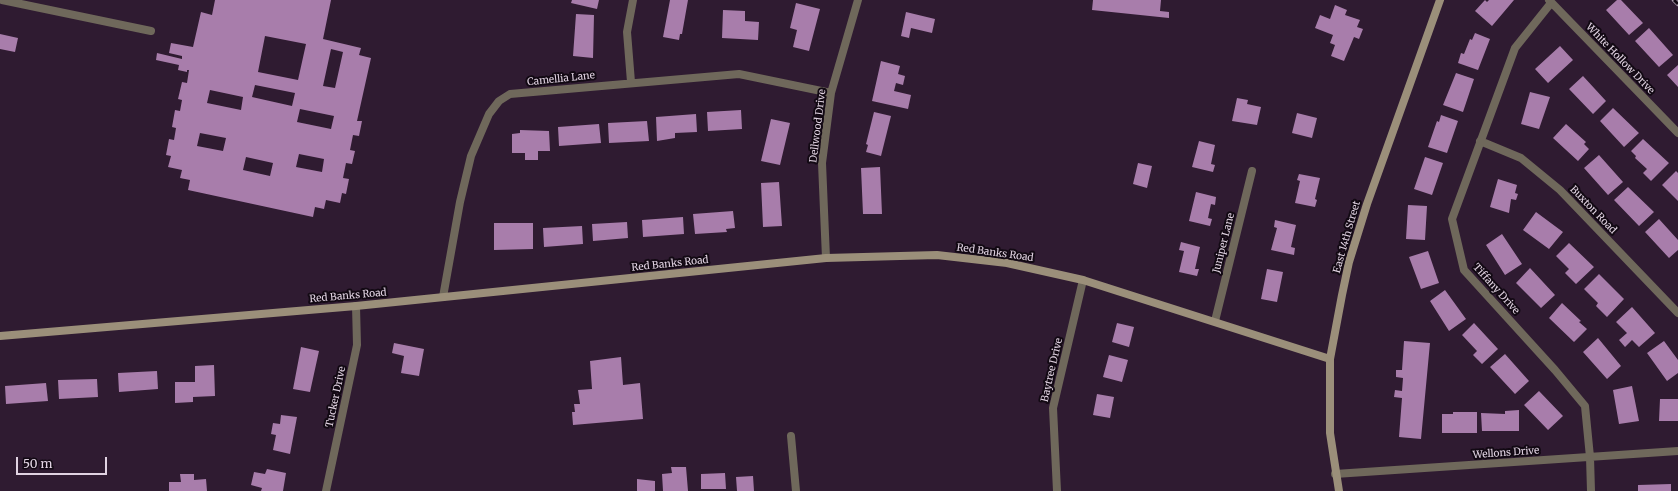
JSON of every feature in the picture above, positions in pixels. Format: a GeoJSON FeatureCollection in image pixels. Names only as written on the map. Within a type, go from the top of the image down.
{"type":"FeatureCollection","features":[{"type":"Feature","properties":{"kind":"street"},"geometry":{"type":"LineString","coordinates":[[2,0],[151,31]]}},
{"type":"Feature","properties":{"kind":"street"},"geometry":{"type":"LineString","coordinates":[[630,82],[627,32],[633,0]]}},
{"type":"Feature","properties":{"kind":"street","name":"Dellwood Drive"},"geometry":{"type":"LineString","coordinates":[[826,258],[822,163],[830,93],[858,0]]}},
{"type":"Feature","properties":{"kind":"street","name":"East 14th Street"},"geometry":{"type":"LineString","coordinates":[[1339,491],[1335,474],[1330,433],[1330,359],[1349,262],[1367,204],[1440,0]]}},
{"type":"Feature","properties":{"kind":"street","name":"White Hollow Drive"},"geometry":{"type":"LineString","coordinates":[[1550,1],[1678,133]]}},
{"type":"Feature","properties":{"kind":"street","name":"Tiffany Drive"},"geometry":{"type":"LineString","coordinates":[[1550,1],[1515,48],[1452,219],[1464,270],[1555,370],[1585,406],[1590,457],[1591,491]]}},
{"type":"Feature","properties":{"kind":"street","name":"Camellia Lane"},"geometry":{"type":"LineString","coordinates":[[443,297],[460,202],[471,156],[489,114],[499,100],[510,94],[630,82],[739,74],[830,93]]}},
{"type":"Feature","properties":{"kind":"street","name":"Buxton Road"},"geometry":{"type":"LineString","coordinates":[[1480,141],[1521,158],[1560,190],[1678,313]]}},
{"type":"Feature","properties":{"kind":"street","name":"Juniper Lane"},"geometry":{"type":"LineString","coordinates":[[1215,321],[1252,171]]}},
{"type":"Feature","properties":{"kind":"street","name":"Red Banks Road"},"geometry":{"type":"LineString","coordinates":[[0,336],[356,306],[826,258],[938,255],[1007,263],[1083,280],[1330,359]]}},
{"type":"Feature","properties":{"kind":"street","name":"Baytree Drive"},"geometry":{"type":"LineString","coordinates":[[1057,491],[1053,408],[1083,280]]}},
{"type":"Feature","properties":{"kind":"street","name":"Tucker Drive"},"geometry":{"type":"LineString","coordinates":[[326,491],[357,344],[356,306]]}},
{"type":"Feature","properties":{"kind":"street"},"geometry":{"type":"LineString","coordinates":[[791,436],[796,491]]}},
{"type":"Feature","properties":{"kind":"street","name":"Wellons Drive"},"geometry":{"type":"LineString","coordinates":[[1335,474],[1678,451]]}},
{"type":"Feature","properties":{"kind":"building"},"geometry":{"type":"Polygon","coordinates":[[[215,0],[331,0],[323,39],[361,48],[359,55],[371,58],[357,121],[362,121],[359,136],[353,135],[350,150],[355,151],[352,164],[346,163],[343,178],[349,179],[346,194],[342,193],[340,203],[326,200],[324,209],[315,207],[313,217],[188,190],[190,180],[180,178],[182,170],[168,167],[171,156],[166,155],[169,139],[174,140],[176,128],[172,127],[175,110],[180,111],[182,100],[178,99],[182,82],[187,83],[189,70],[187,70],[187,72],[178,70],[179,65],[156,60],[157,53],[182,59],[182,56],[169,53],[171,43],[193,47],[201,12],[212,15],[215,0]],[[265,36],[258,72],[298,80],[306,44],[265,36]],[[331,49],[323,86],[335,88],[343,52],[331,49]],[[255,85],[252,97],[292,106],[295,93],[255,85]],[[210,90],[207,103],[241,110],[243,97],[210,90]],[[300,109],[297,122],[331,129],[334,116],[300,109]],[[200,133],[197,146],[223,151],[226,138],[200,133]],[[299,154],[296,167],[322,172],[324,159],[299,154]],[[246,157],[243,170],[270,176],[273,163],[246,157]]]}},
{"type":"Feature","properties":{"kind":"building"},"geometry":{"type":"Polygon","coordinates":[[[572,0],[599,0],[597,9],[571,3],[572,0]]]}},
{"type":"Feature","properties":{"kind":"building"},"geometry":{"type":"Polygon","coordinates":[[[670,0],[688,0],[682,34],[680,34],[679,40],[663,37],[670,0]]]}},
{"type":"Feature","properties":{"kind":"building"},"geometry":{"type":"Polygon","coordinates":[[[1093,0],[1161,0],[1160,11],[1169,12],[1169,18],[1092,10],[1093,0]]]}},
{"type":"Feature","properties":{"kind":"building"},"geometry":{"type":"Polygon","coordinates":[[[1485,0],[1487,2],[1489,0],[1514,0],[1492,26],[1475,11],[1485,0]]]}},
{"type":"Feature","properties":{"kind":"building"},"geometry":{"type":"Polygon","coordinates":[[[1617,0],[1621,0],[1643,23],[1629,35],[1606,10],[1617,0]]]}},
{"type":"Feature","properties":{"kind":"building"},"geometry":{"type":"Polygon","coordinates":[[[796,3],[820,9],[809,51],[793,47],[797,30],[790,28],[796,3]]]}},
{"type":"Feature","properties":{"kind":"building"},"geometry":{"type":"Polygon","coordinates":[[[1335,5],[1347,10],[1345,15],[1360,20],[1357,27],[1363,29],[1359,39],[1354,37],[1344,61],[1331,56],[1335,45],[1330,43],[1333,35],[1315,28],[1320,15],[1330,19],[1335,5]]]}},
{"type":"Feature","properties":{"kind":"building"},"geometry":{"type":"Polygon","coordinates":[[[723,10],[745,11],[745,21],[759,22],[758,40],[722,38],[723,10]]]}},
{"type":"Feature","properties":{"kind":"building"},"geometry":{"type":"Polygon","coordinates":[[[906,12],[935,19],[932,33],[911,28],[909,38],[901,36],[906,12]]]}},
{"type":"Feature","properties":{"kind":"building"},"geometry":{"type":"Polygon","coordinates":[[[576,14],[594,15],[593,58],[573,56],[576,14]]]}},
{"type":"Feature","properties":{"kind":"building"},"geometry":{"type":"Polygon","coordinates":[[[1649,28],[1673,55],[1659,67],[1635,41],[1649,28]]]}},
{"type":"Feature","properties":{"kind":"building"},"geometry":{"type":"Polygon","coordinates":[[[1475,33],[1490,39],[1478,70],[1458,63],[1461,53],[1464,54],[1470,39],[1472,40],[1475,33]]]}},
{"type":"Feature","properties":{"kind":"building"},"geometry":{"type":"Polygon","coordinates":[[[0,34],[18,38],[15,52],[0,49],[0,34]]]}},
{"type":"Feature","properties":{"kind":"building"},"geometry":{"type":"Polygon","coordinates":[[[1560,46],[1573,60],[1548,83],[1535,69],[1560,46]]]}},
{"type":"Feature","properties":{"kind":"building"},"geometry":{"type":"Polygon","coordinates":[[[881,61],[900,66],[898,74],[905,76],[903,85],[896,83],[894,91],[911,95],[908,109],[872,101],[881,61]]]}},
{"type":"Feature","properties":{"kind":"building"},"geometry":{"type":"Polygon","coordinates":[[[1678,65],[1678,87],[1667,75],[1678,65]]]}},
{"type":"Feature","properties":{"kind":"building"},"geometry":{"type":"Polygon","coordinates":[[[1456,73],[1474,79],[1463,112],[1443,105],[1456,73]]]}},
{"type":"Feature","properties":{"kind":"building"},"geometry":{"type":"Polygon","coordinates":[[[1583,76],[1606,101],[1593,114],[1569,89],[1583,76]]]}},
{"type":"Feature","properties":{"kind":"building"},"geometry":{"type":"Polygon","coordinates":[[[1530,92],[1550,97],[1539,129],[1521,124],[1530,92]]]}},
{"type":"Feature","properties":{"kind":"building"},"geometry":{"type":"Polygon","coordinates":[[[1237,98],[1248,100],[1247,104],[1261,107],[1257,125],[1232,121],[1237,98]]]}},
{"type":"Feature","properties":{"kind":"building"},"geometry":{"type":"Polygon","coordinates":[[[1613,108],[1639,133],[1624,147],[1600,121],[1613,108]]]}},
{"type":"Feature","properties":{"kind":"building"},"geometry":{"type":"Polygon","coordinates":[[[741,110],[742,129],[708,131],[707,112],[741,110]]]}},
{"type":"Feature","properties":{"kind":"building"},"geometry":{"type":"Polygon","coordinates":[[[874,112],[891,116],[881,156],[866,152],[868,145],[866,144],[874,112]]]}},
{"type":"Feature","properties":{"kind":"building"},"geometry":{"type":"Polygon","coordinates":[[[1297,113],[1317,118],[1312,138],[1292,133],[1297,113]]]}},
{"type":"Feature","properties":{"kind":"building"},"geometry":{"type":"Polygon","coordinates":[[[696,114],[697,132],[675,133],[675,138],[657,141],[656,117],[696,114]]]}},
{"type":"Feature","properties":{"kind":"building"},"geometry":{"type":"Polygon","coordinates":[[[1441,115],[1458,121],[1447,153],[1428,147],[1437,121],[1439,122],[1441,115]]]}},
{"type":"Feature","properties":{"kind":"building"},"geometry":{"type":"Polygon","coordinates":[[[771,119],[790,123],[780,165],[761,161],[771,119]]]}},
{"type":"Feature","properties":{"kind":"building"},"geometry":{"type":"Polygon","coordinates":[[[647,121],[649,141],[609,143],[608,123],[647,121]]]}},
{"type":"Feature","properties":{"kind":"building"},"geometry":{"type":"Polygon","coordinates":[[[599,124],[601,143],[559,146],[558,127],[599,124]]]}},
{"type":"Feature","properties":{"kind":"building"},"geometry":{"type":"Polygon","coordinates":[[[1566,124],[1586,142],[1584,144],[1589,149],[1578,161],[1553,138],[1566,124]]]}},
{"type":"Feature","properties":{"kind":"building"},"geometry":{"type":"Polygon","coordinates":[[[520,130],[549,131],[550,151],[538,151],[538,160],[525,160],[525,153],[512,153],[512,134],[520,133],[520,130]]]}},
{"type":"Feature","properties":{"kind":"building"},"geometry":{"type":"Polygon","coordinates":[[[1643,139],[1669,163],[1651,181],[1643,173],[1647,169],[1635,158],[1636,156],[1631,151],[1643,139]]]}},
{"type":"Feature","properties":{"kind":"building"},"geometry":{"type":"Polygon","coordinates":[[[1199,141],[1215,145],[1211,164],[1215,165],[1213,172],[1192,167],[1199,141]]]}},
{"type":"Feature","properties":{"kind":"building"},"geometry":{"type":"Polygon","coordinates":[[[1599,155],[1623,182],[1608,195],[1584,168],[1599,155]]]}},
{"type":"Feature","properties":{"kind":"building"},"geometry":{"type":"Polygon","coordinates":[[[1425,157],[1443,163],[1432,195],[1414,189],[1425,157]]]}},
{"type":"Feature","properties":{"kind":"building"},"geometry":{"type":"Polygon","coordinates":[[[1138,163],[1152,166],[1147,188],[1133,184],[1138,163]]]}},
{"type":"Feature","properties":{"kind":"building"},"geometry":{"type":"Polygon","coordinates":[[[880,167],[882,214],[863,214],[861,168],[880,167]]]}},
{"type":"Feature","properties":{"kind":"building"},"geometry":{"type":"Polygon","coordinates":[[[1676,171],[1678,173],[1678,201],[1662,185],[1676,171]]]}},
{"type":"Feature","properties":{"kind":"building"},"geometry":{"type":"Polygon","coordinates":[[[1299,174],[1320,178],[1315,199],[1317,200],[1315,207],[1295,203],[1300,181],[1297,180],[1299,174]]]}},
{"type":"Feature","properties":{"kind":"building"},"geometry":{"type":"Polygon","coordinates":[[[1498,179],[1517,185],[1515,193],[1518,194],[1516,200],[1511,199],[1509,213],[1490,207],[1498,179]]]}},
{"type":"Feature","properties":{"kind":"building"},"geometry":{"type":"Polygon","coordinates":[[[779,182],[782,226],[763,227],[761,183],[779,182]]]}},
{"type":"Feature","properties":{"kind":"building"},"geometry":{"type":"Polygon","coordinates":[[[1628,187],[1654,212],[1639,226],[1614,200],[1628,187]]]}},
{"type":"Feature","properties":{"kind":"building"},"geometry":{"type":"Polygon","coordinates":[[[1196,192],[1216,197],[1215,205],[1211,204],[1208,218],[1212,219],[1210,226],[1189,221],[1196,192]]]}},
{"type":"Feature","properties":{"kind":"building"},"geometry":{"type":"Polygon","coordinates":[[[1408,205],[1427,206],[1425,240],[1406,239],[1408,205]]]}},
{"type":"Feature","properties":{"kind":"building"},"geometry":{"type":"Polygon","coordinates":[[[733,211],[735,228],[726,229],[727,232],[695,234],[693,214],[733,211]]]}},
{"type":"Feature","properties":{"kind":"building"},"geometry":{"type":"Polygon","coordinates":[[[1536,212],[1563,232],[1549,249],[1523,230],[1536,212]]]}},
{"type":"Feature","properties":{"kind":"building"},"geometry":{"type":"Polygon","coordinates":[[[683,217],[684,234],[643,237],[642,220],[683,217]]]}},
{"type":"Feature","properties":{"kind":"building"},"geometry":{"type":"Polygon","coordinates":[[[1659,219],[1678,240],[1678,250],[1669,258],[1645,232],[1659,219]]]}},
{"type":"Feature","properties":{"kind":"building"},"geometry":{"type":"Polygon","coordinates":[[[1275,220],[1296,225],[1291,247],[1295,248],[1294,255],[1271,250],[1277,228],[1274,227],[1275,220]]]}},
{"type":"Feature","properties":{"kind":"building"},"geometry":{"type":"Polygon","coordinates":[[[627,222],[628,238],[593,241],[592,224],[627,222]]]}},
{"type":"Feature","properties":{"kind":"building"},"geometry":{"type":"Polygon","coordinates":[[[494,223],[533,223],[533,249],[494,250],[494,223]]]}},
{"type":"Feature","properties":{"kind":"building"},"geometry":{"type":"Polygon","coordinates":[[[582,226],[583,244],[544,247],[543,228],[582,226]]]}},
{"type":"Feature","properties":{"kind":"building"},"geometry":{"type":"Polygon","coordinates":[[[1502,234],[1522,264],[1505,275],[1486,245],[1502,234]]]}},
{"type":"Feature","properties":{"kind":"building"},"geometry":{"type":"Polygon","coordinates":[[[1181,242],[1200,247],[1195,269],[1199,269],[1197,276],[1179,272],[1184,251],[1179,250],[1181,242]]]}},
{"type":"Feature","properties":{"kind":"building"},"geometry":{"type":"Polygon","coordinates":[[[1569,243],[1594,267],[1576,284],[1565,273],[1569,269],[1556,256],[1569,243]]]}},
{"type":"Feature","properties":{"kind":"building"},"geometry":{"type":"Polygon","coordinates":[[[1428,251],[1439,283],[1421,289],[1409,257],[1428,251]]]}},
{"type":"Feature","properties":{"kind":"building"},"geometry":{"type":"Polygon","coordinates":[[[1530,268],[1555,295],[1541,308],[1516,283],[1530,268]]]}},
{"type":"Feature","properties":{"kind":"building"},"geometry":{"type":"Polygon","coordinates":[[[1267,269],[1283,272],[1277,302],[1261,299],[1267,269]]]}},
{"type":"Feature","properties":{"kind":"building"},"geometry":{"type":"Polygon","coordinates":[[[1599,274],[1624,299],[1607,317],[1596,306],[1598,303],[1584,289],[1599,274]]]}},
{"type":"Feature","properties":{"kind":"building"},"geometry":{"type":"Polygon","coordinates":[[[1445,290],[1466,319],[1449,331],[1430,301],[1445,290]]]}},
{"type":"Feature","properties":{"kind":"building"},"geometry":{"type":"Polygon","coordinates":[[[1562,303],[1581,321],[1579,322],[1587,329],[1574,342],[1549,318],[1562,303]]]}},
{"type":"Feature","properties":{"kind":"building"},"geometry":{"type":"Polygon","coordinates":[[[1632,307],[1655,333],[1639,347],[1632,340],[1625,347],[1619,340],[1627,333],[1616,322],[1632,307]]]}},
{"type":"Feature","properties":{"kind":"building"},"geometry":{"type":"Polygon","coordinates":[[[1117,323],[1134,327],[1129,347],[1112,342],[1117,323]]]}},
{"type":"Feature","properties":{"kind":"building"},"geometry":{"type":"Polygon","coordinates":[[[1474,323],[1498,349],[1482,364],[1473,355],[1477,351],[1462,335],[1474,323]]]}},
{"type":"Feature","properties":{"kind":"building"},"geometry":{"type":"Polygon","coordinates":[[[1598,338],[1621,366],[1607,379],[1583,352],[1598,338]]]}},
{"type":"Feature","properties":{"kind":"building"},"geometry":{"type":"Polygon","coordinates":[[[1404,341],[1430,343],[1421,439],[1399,437],[1402,398],[1394,397],[1395,390],[1402,391],[1403,378],[1396,377],[1396,370],[1402,370],[1404,341]]]}},
{"type":"Feature","properties":{"kind":"building"},"geometry":{"type":"Polygon","coordinates":[[[1664,341],[1678,360],[1678,373],[1667,381],[1647,353],[1664,341]]]}},
{"type":"Feature","properties":{"kind":"building"},"geometry":{"type":"Polygon","coordinates":[[[394,343],[424,349],[419,376],[401,373],[404,356],[392,353],[394,343]]]}},
{"type":"Feature","properties":{"kind":"building"},"geometry":{"type":"Polygon","coordinates":[[[301,347],[319,351],[310,392],[293,389],[301,347]]]}},
{"type":"Feature","properties":{"kind":"building"},"geometry":{"type":"Polygon","coordinates":[[[1505,354],[1529,381],[1515,394],[1490,367],[1505,354]]]}},
{"type":"Feature","properties":{"kind":"building"},"geometry":{"type":"Polygon","coordinates":[[[1109,355],[1128,360],[1122,382],[1103,377],[1109,355]]]}},
{"type":"Feature","properties":{"kind":"building"},"geometry":{"type":"Polygon","coordinates":[[[621,357],[623,385],[640,383],[643,419],[573,425],[572,412],[575,412],[574,404],[580,404],[578,390],[592,389],[590,361],[621,357]]]}},
{"type":"Feature","properties":{"kind":"building"},"geometry":{"type":"Polygon","coordinates":[[[214,365],[215,396],[193,397],[193,402],[175,403],[175,382],[195,382],[195,366],[214,365]]]}},
{"type":"Feature","properties":{"kind":"building"},"geometry":{"type":"Polygon","coordinates":[[[157,371],[158,389],[119,392],[118,373],[157,371]]]}},
{"type":"Feature","properties":{"kind":"building"},"geometry":{"type":"Polygon","coordinates":[[[97,379],[98,397],[59,399],[58,380],[97,379]]]}},
{"type":"Feature","properties":{"kind":"building"},"geometry":{"type":"Polygon","coordinates":[[[46,383],[48,401],[6,404],[5,386],[46,383]]]}},
{"type":"Feature","properties":{"kind":"building"},"geometry":{"type":"Polygon","coordinates":[[[1632,386],[1639,421],[1619,424],[1613,390],[1632,386]]]}},
{"type":"Feature","properties":{"kind":"building"},"geometry":{"type":"Polygon","coordinates":[[[1539,391],[1563,416],[1548,430],[1524,405],[1539,391]]]}},
{"type":"Feature","properties":{"kind":"building"},"geometry":{"type":"Polygon","coordinates":[[[1097,394],[1114,397],[1110,418],[1093,415],[1097,394]]]}},
{"type":"Feature","properties":{"kind":"building"},"geometry":{"type":"Polygon","coordinates":[[[1660,399],[1678,399],[1678,421],[1659,421],[1660,399]]]}},
{"type":"Feature","properties":{"kind":"building"},"geometry":{"type":"Polygon","coordinates":[[[1519,410],[1519,431],[1482,431],[1481,413],[1505,414],[1505,411],[1519,410]]]}},
{"type":"Feature","properties":{"kind":"building"},"geometry":{"type":"Polygon","coordinates":[[[1453,412],[1477,412],[1477,433],[1442,433],[1442,414],[1453,414],[1453,412]]]}},
{"type":"Feature","properties":{"kind":"building"},"geometry":{"type":"Polygon","coordinates":[[[281,415],[297,417],[290,454],[273,450],[276,435],[271,434],[273,423],[280,424],[281,415]]]}},
{"type":"Feature","properties":{"kind":"building"},"geometry":{"type":"Polygon","coordinates":[[[671,467],[686,467],[688,491],[663,491],[662,474],[672,473],[671,467]]]}},
{"type":"Feature","properties":{"kind":"building"},"geometry":{"type":"Polygon","coordinates":[[[267,469],[286,473],[283,491],[261,491],[262,488],[251,485],[254,472],[265,474],[267,469]]]}},
{"type":"Feature","properties":{"kind":"building"},"geometry":{"type":"Polygon","coordinates":[[[725,473],[726,489],[701,489],[701,474],[725,473]]]}},
{"type":"Feature","properties":{"kind":"building"},"geometry":{"type":"Polygon","coordinates":[[[180,474],[194,474],[194,480],[206,479],[207,491],[169,491],[169,482],[181,482],[180,474]]]}},
{"type":"Feature","properties":{"kind":"building"},"geometry":{"type":"Polygon","coordinates":[[[753,476],[754,491],[737,491],[736,477],[753,476]]]}},
{"type":"Feature","properties":{"kind":"building"},"geometry":{"type":"Polygon","coordinates":[[[637,479],[655,481],[655,491],[637,491],[637,479]]]}},
{"type":"Feature","properties":{"kind":"building"},"geometry":{"type":"Polygon","coordinates":[[[1671,484],[1671,491],[1638,491],[1638,485],[1671,484]]]}},
{"type":"Feature","properties":{"kind":"railway"},"geometry":{"type":"LineString","coordinates":[[1674,0],[1678,4]]}}]}
